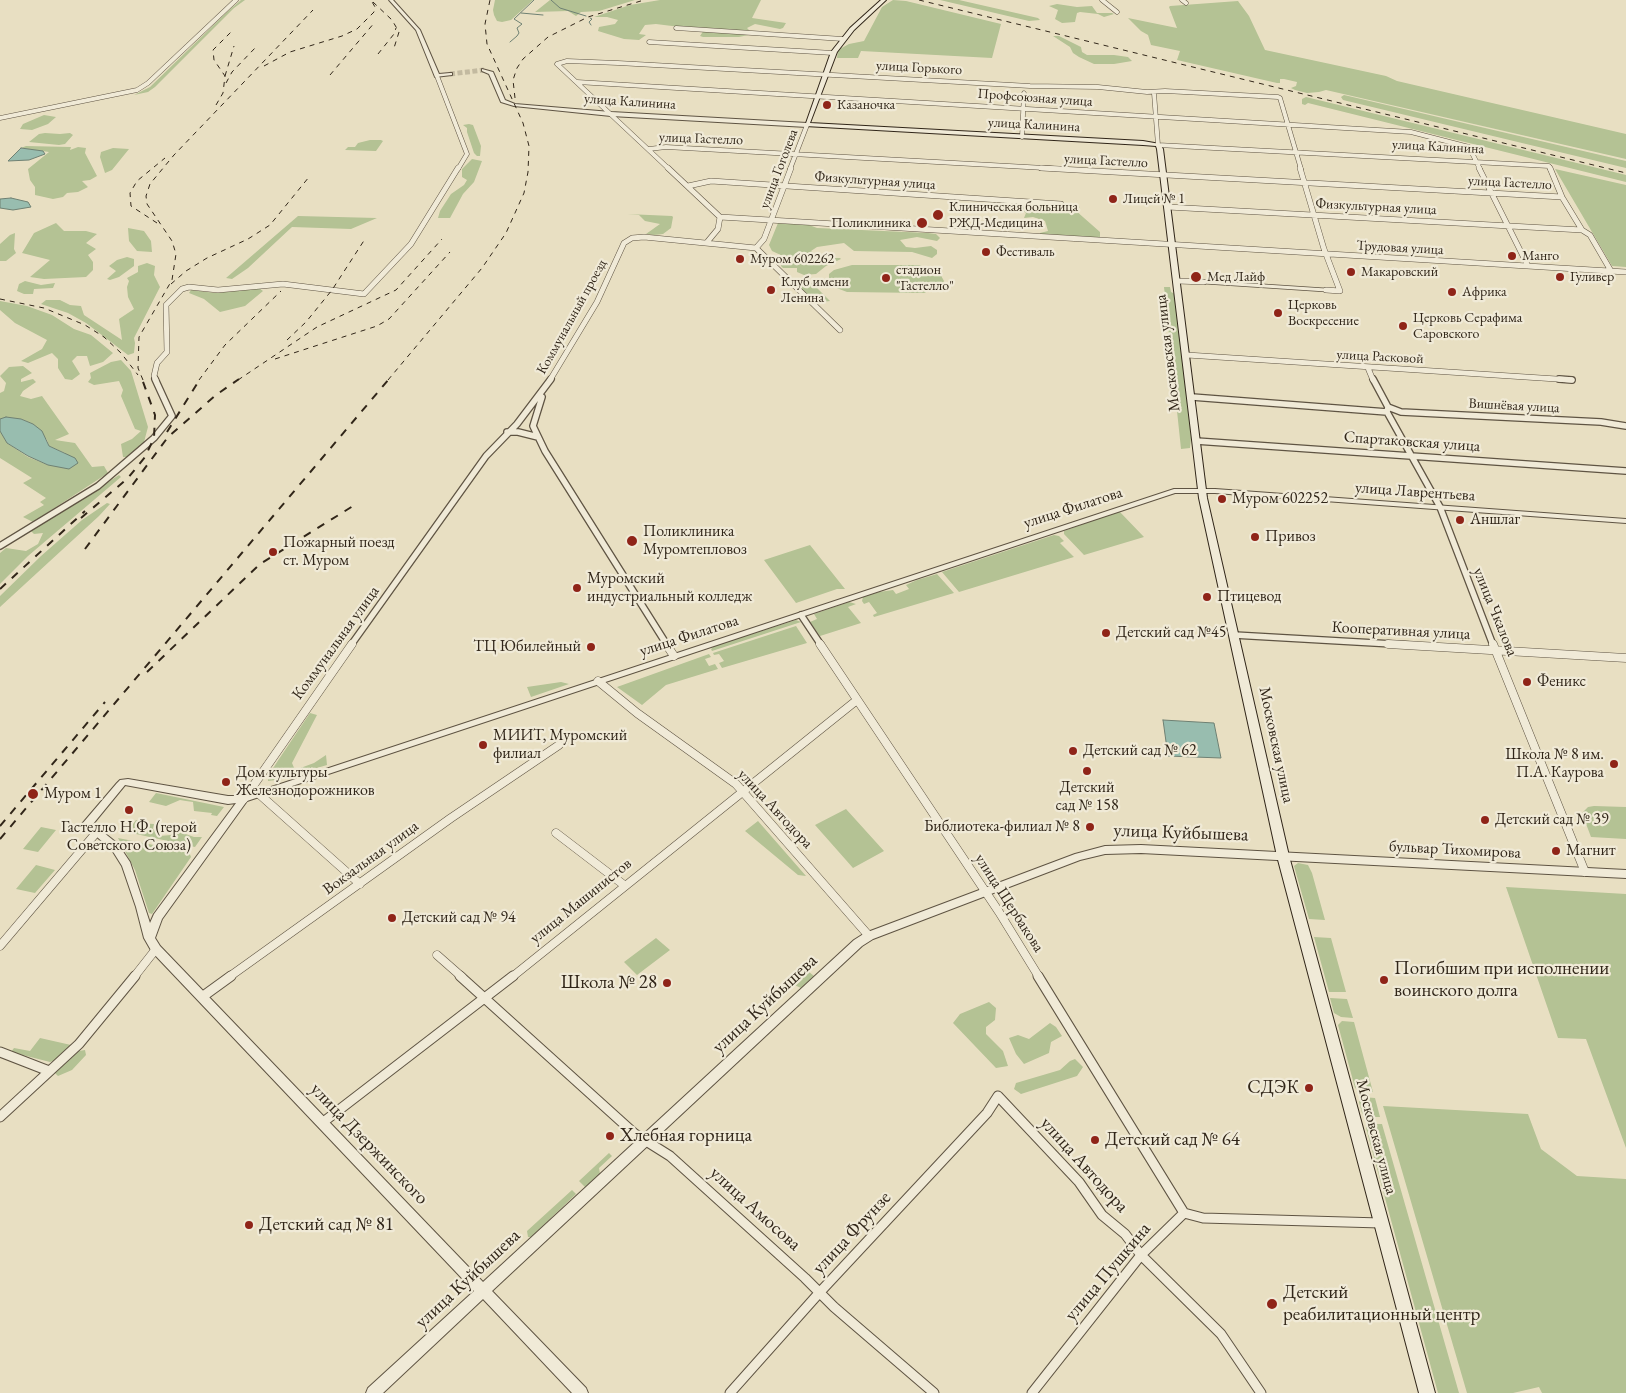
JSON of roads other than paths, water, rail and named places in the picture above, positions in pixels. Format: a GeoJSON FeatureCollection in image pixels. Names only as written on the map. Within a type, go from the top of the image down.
{"type":"FeatureCollection","features":[{"type":"Feature","properties":{"kind":"main road","name":"улица Гоголева"},"geometry":{"type":"LineString","coordinates":[[807,125],[833,53],[843,39],[884,0]]}},
{"type":"Feature","properties":{"kind":"main road","name":"улица Калинина"},"geometry":{"type":"LineString","coordinates":[[807,125],[1158,145]]}},
{"type":"Feature","properties":{"kind":"main road","name":"Московская улица"},"geometry":{"type":"LineString","coordinates":[[1158,145],[1162,153],[1202,490],[1283,856],[1427,1393]]}},
{"type":"Feature","properties":{"kind":"street"},"geometry":{"type":"LineString","coordinates":[[0,118],[137,90],[148,83],[236,0]]}},
{"type":"Feature","properties":{"kind":"street"},"geometry":{"type":"LineString","coordinates":[[0,546],[98,486],[154,438],[172,416],[154,376],[157,363],[168,352],[166,305],[182,289],[190,287],[218,290],[283,284],[364,294],[411,244],[467,154],[418,30],[391,0]]}},
{"type":"Feature","properties":{"kind":"street"},"geometry":{"type":"LineString","coordinates":[[1102,0],[1117,12]]}},
{"type":"Feature","properties":{"kind":"street"},"geometry":{"type":"LineString","coordinates":[[1182,0],[1186,3]]}},
{"type":"Feature","properties":{"kind":"street"},"geometry":{"type":"LineString","coordinates":[[676,28],[843,39]]}},
{"type":"Feature","properties":{"kind":"street"},"geometry":{"type":"LineString","coordinates":[[649,42],[833,53]]}},
{"type":"Feature","properties":{"kind":"street","name":"улица Горького"},"geometry":{"type":"LineString","coordinates":[[577,82],[557,64],[567,61],[1030,86],[1119,89],[1154,93],[1165,91],[1280,98],[1288,123]]}},
{"type":"Feature","properties":{"kind":"street","name":"улица Калинина"},"geometry":{"type":"LineString","coordinates":[[484,70],[491,73],[504,101],[518,105],[611,114],[807,125]]}},
{"type":"Feature","properties":{"kind":"street"},"geometry":{"type":"LineString","coordinates":[[437,76],[450,74]]}},
{"type":"Feature","properties":{"kind":"street"},"geometry":{"type":"LineString","coordinates":[[577,82],[720,217],[718,230],[708,241]]}},
{"type":"Feature","properties":{"kind":"street","name":"Профсоюзная улица"},"geometry":{"type":"LineString","coordinates":[[577,82],[1156,117],[1288,123],[1411,132],[1469,147],[1477,162]]}},
{"type":"Feature","properties":{"kind":"street","name":"Профсоюзная улица"},"geometry":{"type":"LineString","coordinates":[[583,88],[596,83]]}},
{"type":"Feature","properties":{"kind":"street"},"geometry":{"type":"LineString","coordinates":[[1022,137],[1024,93]]}},
{"type":"Feature","properties":{"kind":"street","name":"Московская улица"},"geometry":{"type":"LineString","coordinates":[[1154,93],[1158,145]]}},
{"type":"Feature","properties":{"kind":"street"},"geometry":{"type":"LineString","coordinates":[[1178,281],[1340,291],[1326,254],[1288,123]]}},
{"type":"Feature","properties":{"kind":"street","name":"улица Гоголева"},"geometry":{"type":"LineString","coordinates":[[756,248],[764,239],[807,125]]}},
{"type":"Feature","properties":{"kind":"street","name":"улица Калинина"},"geometry":{"type":"LineString","coordinates":[[1158,145],[1549,166],[1562,197]]}},
{"type":"Feature","properties":{"kind":"street","name":"улица Гастелло"},"geometry":{"type":"LineString","coordinates":[[649,149],[666,147],[1562,197]]}},
{"type":"Feature","properties":{"kind":"street"},"geometry":{"type":"LineString","coordinates":[[1477,162],[1528,266]]}},
{"type":"Feature","properties":{"kind":"street","name":"Физкультурная улица"},"geometry":{"type":"LineString","coordinates":[[688,186],[711,182],[1061,204]]}},
{"type":"Feature","properties":{"kind":"street"},"geometry":{"type":"LineString","coordinates":[[1562,197],[1582,230],[1590,235],[1611,271]]}},
{"type":"Feature","properties":{"kind":"street","name":"Физкультурная улица"},"geometry":{"type":"LineString","coordinates":[[1168,207],[1582,230]]}},
{"type":"Feature","properties":{"kind":"street","name":"Трудовая улица"},"geometry":{"type":"LineString","coordinates":[[720,217],[1626,272]]}},
{"type":"Feature","properties":{"kind":"street","name":"Коммунальный проезд"},"geometry":{"type":"LineString","coordinates":[[546,387],[597,302],[627,240],[638,236],[708,241],[756,248]]}},
{"type":"Feature","properties":{"kind":"street"},"geometry":{"type":"LineString","coordinates":[[756,248],[840,330]]}},
{"type":"Feature","properties":{"kind":"street","name":"улица Расковой"},"geometry":{"type":"LineString","coordinates":[[1187,356],[1572,380]]}},
{"type":"Feature","properties":{"kind":"street","name":"улица Чкалова"},"geometry":{"type":"LineString","coordinates":[[1368,368],[1377,390],[1440,507],[1495,650],[1586,872]]}},
{"type":"Feature","properties":{"kind":"street"},"geometry":{"type":"LineString","coordinates":[[546,387],[532,426],[571,493],[674,656]]}},
{"type":"Feature","properties":{"kind":"street","name":"Коммунальная улица"},"geometry":{"type":"LineString","coordinates":[[244,799],[306,708],[486,456],[529,410],[546,387]]}},
{"type":"Feature","properties":{"kind":"street","name":"Вишнёвая улица"},"geometry":{"type":"LineString","coordinates":[[1192,397],[1401,412],[1601,422],[1626,426]]}},
{"type":"Feature","properties":{"kind":"street"},"geometry":{"type":"LineString","coordinates":[[508,432],[518,432],[538,437]]}},
{"type":"Feature","properties":{"kind":"street","name":"Спартаковская улица"},"geometry":{"type":"LineString","coordinates":[[1196,441],[1626,471]]}},
{"type":"Feature","properties":{"kind":"street","name":"улица Филатова"},"geometry":{"type":"LineString","coordinates":[[244,799],[1164,493],[1202,490]]}},
{"type":"Feature","properties":{"kind":"street","name":"улица Лаврентьева"},"geometry":{"type":"LineString","coordinates":[[1202,490],[1626,521]]}},
{"type":"Feature","properties":{"kind":"street","name":"улица Щербакова"},"geometry":{"type":"LineString","coordinates":[[801,615],[818,638],[984,892],[1184,1213]]}},
{"type":"Feature","properties":{"kind":"street","name":"Кооперативная улица"},"geometry":{"type":"LineString","coordinates":[[1234,635],[1626,658]]}},
{"type":"Feature","properties":{"kind":"street","name":"улица Автодора"},"geometry":{"type":"LineString","coordinates":[[598,681],[638,713],[736,784],[869,936]]}},
{"type":"Feature","properties":{"kind":"street","name":"улица Машинистов"},"geometry":{"type":"LineString","coordinates":[[322,1123],[486,998],[624,885],[857,700]]}},
{"type":"Feature","properties":{"kind":"street","name":"Вокзальная улица"},"geometry":{"type":"LineString","coordinates":[[202,997],[451,818],[559,745]]}},
{"type":"Feature","properties":{"kind":"street","name":"улица Дзержинского"},"geometry":{"type":"LineString","coordinates":[[244,799],[228,800],[123,782],[87,824],[115,847],[127,865],[149,938],[156,949],[581,1393]]}},
{"type":"Feature","properties":{"kind":"street"},"geometry":{"type":"LineString","coordinates":[[258,794],[360,884]]}},
{"type":"Feature","properties":{"kind":"street"},"geometry":{"type":"LineString","coordinates":[[149,938],[158,917],[244,799]]}},
{"type":"Feature","properties":{"kind":"street"},"geometry":{"type":"LineString","coordinates":[[0,946],[96,833]]}},
{"type":"Feature","properties":{"kind":"street"},"geometry":{"type":"LineString","coordinates":[[556,833],[624,885]]}},
{"type":"Feature","properties":{"kind":"street","name":"улица Куйбышева"},"geometry":{"type":"LineString","coordinates":[[373,1393],[858,943],[869,936],[1078,857],[1105,850],[1141,849],[1283,856]]}},
{"type":"Feature","properties":{"kind":"street","name":"бульвар Тихомирова"},"geometry":{"type":"LineString","coordinates":[[1283,856],[1626,874]]}},
{"type":"Feature","properties":{"kind":"street"},"geometry":{"type":"LineString","coordinates":[[143,913],[150,917],[158,917]]}},
{"type":"Feature","properties":{"kind":"street"},"geometry":{"type":"LineString","coordinates":[[0,1117],[79,1044],[108,1011],[156,949]]}},
{"type":"Feature","properties":{"kind":"street","name":"улица Амосова"},"geometry":{"type":"LineString","coordinates":[[437,955],[635,1134],[670,1156],[820,1292],[834,1307],[934,1393]]}},
{"type":"Feature","properties":{"kind":"street"},"geometry":{"type":"LineString","coordinates":[[0,1052],[49,1071]]}},
{"type":"Feature","properties":{"kind":"street","name":"улица Автодора"},"geometry":{"type":"LineString","coordinates":[[998,1096],[1079,1182],[1102,1216],[1124,1234],[1141,1255],[1221,1334],[1261,1393]]}},
{"type":"Feature","properties":{"kind":"street","name":"улица Фрунзе"},"geometry":{"type":"LineString","coordinates":[[730,1393],[820,1292],[987,1113],[998,1096]]}},
{"type":"Feature","properties":{"kind":"street"},"geometry":{"type":"LineString","coordinates":[[1184,1213],[1203,1218],[1381,1223]]}},
{"type":"Feature","properties":{"kind":"street","name":"улица Пушкина"},"geometry":{"type":"LineString","coordinates":[[1032,1393],[1141,1255],[1184,1213]]}},
{"type":"Feature","properties":{"kind":"waterway"},"geometry":{"type":"LineString","coordinates":[[510,42],[517,36],[519,33],[517,28],[522,24],[514,19],[534,0]]}},
{"type":"Feature","properties":{"kind":"waterway"},"geometry":{"type":"LineString","coordinates":[[551,0],[560,8],[586,16]]}},
{"type":"Feature","properties":{"kind":"waterway"},"geometry":{"type":"LineString","coordinates":[[521,13],[543,15]]}},
{"type":"Feature","properties":{"kind":"waterway"},"geometry":{"type":"LineString","coordinates":[[590,18],[592,19],[589,22],[591,25]]}},
{"type":"Feature","properties":{"kind":"tunnel"},"geometry":{"type":"LineString","coordinates":[[450,74],[484,70]]}},
{"type":"Feature","properties":{"kind":"railway"},"geometry":{"type":"LineString","coordinates":[[264,66],[290,52],[342,36],[357,29],[374,12],[375,7],[371,0]]}},
{"type":"Feature","properties":{"kind":"railway"},"geometry":{"type":"LineString","coordinates":[[388,380],[482,268],[506,233],[524,193],[528,172],[529,146],[523,123],[487,44],[485,24],[490,0]]}},
{"type":"Feature","properties":{"kind":"railway"},"geometry":{"type":"LineString","coordinates":[[515,98],[513,80],[517,68],[523,59],[548,37],[588,17],[644,0]]}},
{"type":"Feature","properties":{"kind":"railway"},"geometry":{"type":"LineString","coordinates":[[919,0],[1626,173]]}},
{"type":"Feature","properties":{"kind":"railway"},"geometry":{"type":"LineString","coordinates":[[373,2],[392,20],[399,32],[394,48]]}},
{"type":"Feature","properties":{"kind":"railway"},"geometry":{"type":"LineString","coordinates":[[143,380],[138,368],[139,337],[172,280],[176,254],[172,241],[147,204],[146,196],[150,184],[174,155],[313,10]]}},
{"type":"Feature","properties":{"kind":"railway"},"geometry":{"type":"LineString","coordinates":[[330,75],[375,22]]}},
{"type":"Feature","properties":{"kind":"railway"},"geometry":{"type":"LineString","coordinates":[[378,54],[394,34],[396,28]]}},
{"type":"Feature","properties":{"kind":"railway"},"geometry":{"type":"LineString","coordinates":[[225,76],[214,60],[213,50],[232,31]]}},
{"type":"Feature","properties":{"kind":"railway"},"geometry":{"type":"LineString","coordinates":[[225,76],[234,46]]}},
{"type":"Feature","properties":{"kind":"railway"},"geometry":{"type":"LineString","coordinates":[[226,83],[232,72],[256,47]]}},
{"type":"Feature","properties":{"kind":"railway"},"geometry":{"type":"LineString","coordinates":[[216,105],[223,93],[225,76]]}},
{"type":"Feature","properties":{"kind":"railway"},"geometry":{"type":"LineString","coordinates":[[157,223],[131,206],[130,193],[137,181],[165,158]]}},
{"type":"Feature","properties":{"kind":"railway"},"geometry":{"type":"LineString","coordinates":[[171,284],[186,271],[207,258],[248,239],[270,225],[309,177]]}},
{"type":"Feature","properties":{"kind":"railway"},"geometry":{"type":"LineString","coordinates":[[287,340],[306,322],[332,290],[365,239]]}},
{"type":"Feature","properties":{"kind":"railway"},"geometry":{"type":"LineString","coordinates":[[238,380],[317,327],[396,290],[442,239]]}},
{"type":"Feature","properties":{"kind":"railway"},"geometry":{"type":"LineString","coordinates":[[275,359],[377,326],[389,319],[450,252]]}},
{"type":"Feature","properties":{"kind":"railway"},"geometry":{"type":"LineString","coordinates":[[199,380],[225,345],[281,291]]}},
{"type":"Feature","properties":{"kind":"railway"},"geometry":{"type":"LineString","coordinates":[[0,299],[44,308],[85,325],[104,337],[121,353],[138,375]]}},
{"type":"Feature","properties":{"kind":"railway"},"geometry":{"type":"LineString","coordinates":[[81,518],[128,478],[145,457],[154,438],[155,415],[142,379]]}},
{"type":"Feature","properties":{"kind":"railway"},"geometry":{"type":"LineString","coordinates":[[167,432],[200,379]]}},
{"type":"Feature","properties":{"kind":"railway"},"geometry":{"type":"LineString","coordinates":[[85,549],[168,437],[216,395],[239,379]]}},
{"type":"Feature","properties":{"kind":"railway"},"geometry":{"type":"LineString","coordinates":[[0,839],[389,379]]}},
{"type":"Feature","properties":{"kind":"railway"},"geometry":{"type":"LineString","coordinates":[[147,672],[260,564],[353,506]]}},
{"type":"Feature","properties":{"kind":"railway"},"geometry":{"type":"LineString","coordinates":[[0,589],[85,511]]}},
{"type":"Feature","properties":{"kind":"railway"},"geometry":{"type":"LineString","coordinates":[[0,826],[105,702]]}},
{"type":"Feature","properties":{"kind":"place","name":"Казаночка"},"geometry":{"type":"Point","coordinates":[827,105]}},
{"type":"Feature","properties":{"kind":"place","name":"Лицей № 1"},"geometry":{"type":"Point","coordinates":[1113,199]}},
{"type":"Feature","properties":{"kind":"place","name":"Клиническая больница РЖД-Медицина"},"geometry":{"type":"Point","coordinates":[938,215]}},
{"type":"Feature","properties":{"kind":"place","name":"Поликлиника"},"geometry":{"type":"Point","coordinates":[922,223]}},
{"type":"Feature","properties":{"kind":"place","name":"Фестиваль"},"geometry":{"type":"Point","coordinates":[986,252]}},
{"type":"Feature","properties":{"kind":"place","name":"Манго"},"geometry":{"type":"Point","coordinates":[1512,256]}},
{"type":"Feature","properties":{"kind":"place","name":"Муром 602262"},"geometry":{"type":"Point","coordinates":[740,259]}},
{"type":"Feature","properties":{"kind":"place","name":"Макаровский"},"geometry":{"type":"Point","coordinates":[1351,272]}},
{"type":"Feature","properties":{"kind":"place","name":"Мед Лайф"},"geometry":{"type":"Point","coordinates":[1196,277]}},
{"type":"Feature","properties":{"kind":"place","name":"Гуливер"},"geometry":{"type":"Point","coordinates":[1560,277]}},
{"type":"Feature","properties":{"kind":"place","name":"стадион \"Гастелло\""},"geometry":{"type":"Point","coordinates":[886,278]}},
{"type":"Feature","properties":{"kind":"place","name":"Клуб имени Ленина"},"geometry":{"type":"Point","coordinates":[771,290]}},
{"type":"Feature","properties":{"kind":"place","name":"Африка"},"geometry":{"type":"Point","coordinates":[1452,292]}},
{"type":"Feature","properties":{"kind":"place","name":"Церковь Воскресение"},"geometry":{"type":"Point","coordinates":[1278,313]}},
{"type":"Feature","properties":{"kind":"place","name":"Церковь Серафима Саровского"},"geometry":{"type":"Point","coordinates":[1403,326]}},
{"type":"Feature","properties":{"kind":"place","name":"Муром 602252"},"geometry":{"type":"Point","coordinates":[1222,499]}},
{"type":"Feature","properties":{"kind":"place","name":"Аншлаг"},"geometry":{"type":"Point","coordinates":[1460,520]}},
{"type":"Feature","properties":{"kind":"place","name":"Привоз"},"geometry":{"type":"Point","coordinates":[1255,537]}},
{"type":"Feature","properties":{"kind":"place","name":"Поликлиника Муромтепловоз"},"geometry":{"type":"Point","coordinates":[632,541]}},
{"type":"Feature","properties":{"kind":"place","name":"Пожарный поезд ст. Муром"},"geometry":{"type":"Point","coordinates":[273,552]}},
{"type":"Feature","properties":{"kind":"place","name":"Муромский индустриальный колледж"},"geometry":{"type":"Point","coordinates":[577,588]}},
{"type":"Feature","properties":{"kind":"place","name":"Птицевод"},"geometry":{"type":"Point","coordinates":[1207,597]}},
{"type":"Feature","properties":{"kind":"place","name":"Детский сад №45"},"geometry":{"type":"Point","coordinates":[1106,633]}},
{"type":"Feature","properties":{"kind":"place","name":"ТЦ Юбилейный"},"geometry":{"type":"Point","coordinates":[591,647]}},
{"type":"Feature","properties":{"kind":"place","name":"Феникс"},"geometry":{"type":"Point","coordinates":[1527,682]}},
{"type":"Feature","properties":{"kind":"place","name":"МИИТ, Муромский филиал"},"geometry":{"type":"Point","coordinates":[483,745]}},
{"type":"Feature","properties":{"kind":"place","name":"Детский сад № 62"},"geometry":{"type":"Point","coordinates":[1073,751]}},
{"type":"Feature","properties":{"kind":"place","name":"Школа № 8 им. П.А. Каурова"},"geometry":{"type":"Point","coordinates":[1614,764]}},
{"type":"Feature","properties":{"kind":"place","name":"Детский сад № 158"},"geometry":{"type":"Point","coordinates":[1087,771]}},
{"type":"Feature","properties":{"kind":"place","name":"Дом культуры Железнодорожников"},"geometry":{"type":"Point","coordinates":[226,782]}},
{"type":"Feature","properties":{"kind":"place","name":"Муром 1"},"geometry":{"type":"Point","coordinates":[33,794]}},
{"type":"Feature","properties":{"kind":"place","name":"Гастелло Н.Ф. (герой Советского Союза)"},"geometry":{"type":"Point","coordinates":[129,810]}},
{"type":"Feature","properties":{"kind":"place","name":"Детский сад № 39"},"geometry":{"type":"Point","coordinates":[1485,820]}},
{"type":"Feature","properties":{"kind":"place","name":"Библиотека-филиал № 8"},"geometry":{"type":"Point","coordinates":[1090,827]}},
{"type":"Feature","properties":{"kind":"place","name":"Магнит"},"geometry":{"type":"Point","coordinates":[1556,851]}},
{"type":"Feature","properties":{"kind":"place","name":"Детский сад № 94"},"geometry":{"type":"Point","coordinates":[392,918]}},
{"type":"Feature","properties":{"kind":"place","name":"Погибшим при исполнении воинского долга"},"geometry":{"type":"Point","coordinates":[1384,980]}},
{"type":"Feature","properties":{"kind":"place","name":"Школа № 28"},"geometry":{"type":"Point","coordinates":[667,983]}},
{"type":"Feature","properties":{"kind":"place","name":"СДЭК"},"geometry":{"type":"Point","coordinates":[1309,1088]}},
{"type":"Feature","properties":{"kind":"place","name":"Хлебная горница"},"geometry":{"type":"Point","coordinates":[610,1136]}},
{"type":"Feature","properties":{"kind":"place","name":"Детский сад № 64"},"geometry":{"type":"Point","coordinates":[1095,1140]}},
{"type":"Feature","properties":{"kind":"place","name":"Детский сад № 81"},"geometry":{"type":"Point","coordinates":[249,1225]}},
{"type":"Feature","properties":{"kind":"place","name":"Детский реабилитационный центр"},"geometry":{"type":"Point","coordinates":[1272,1304]}}]}
